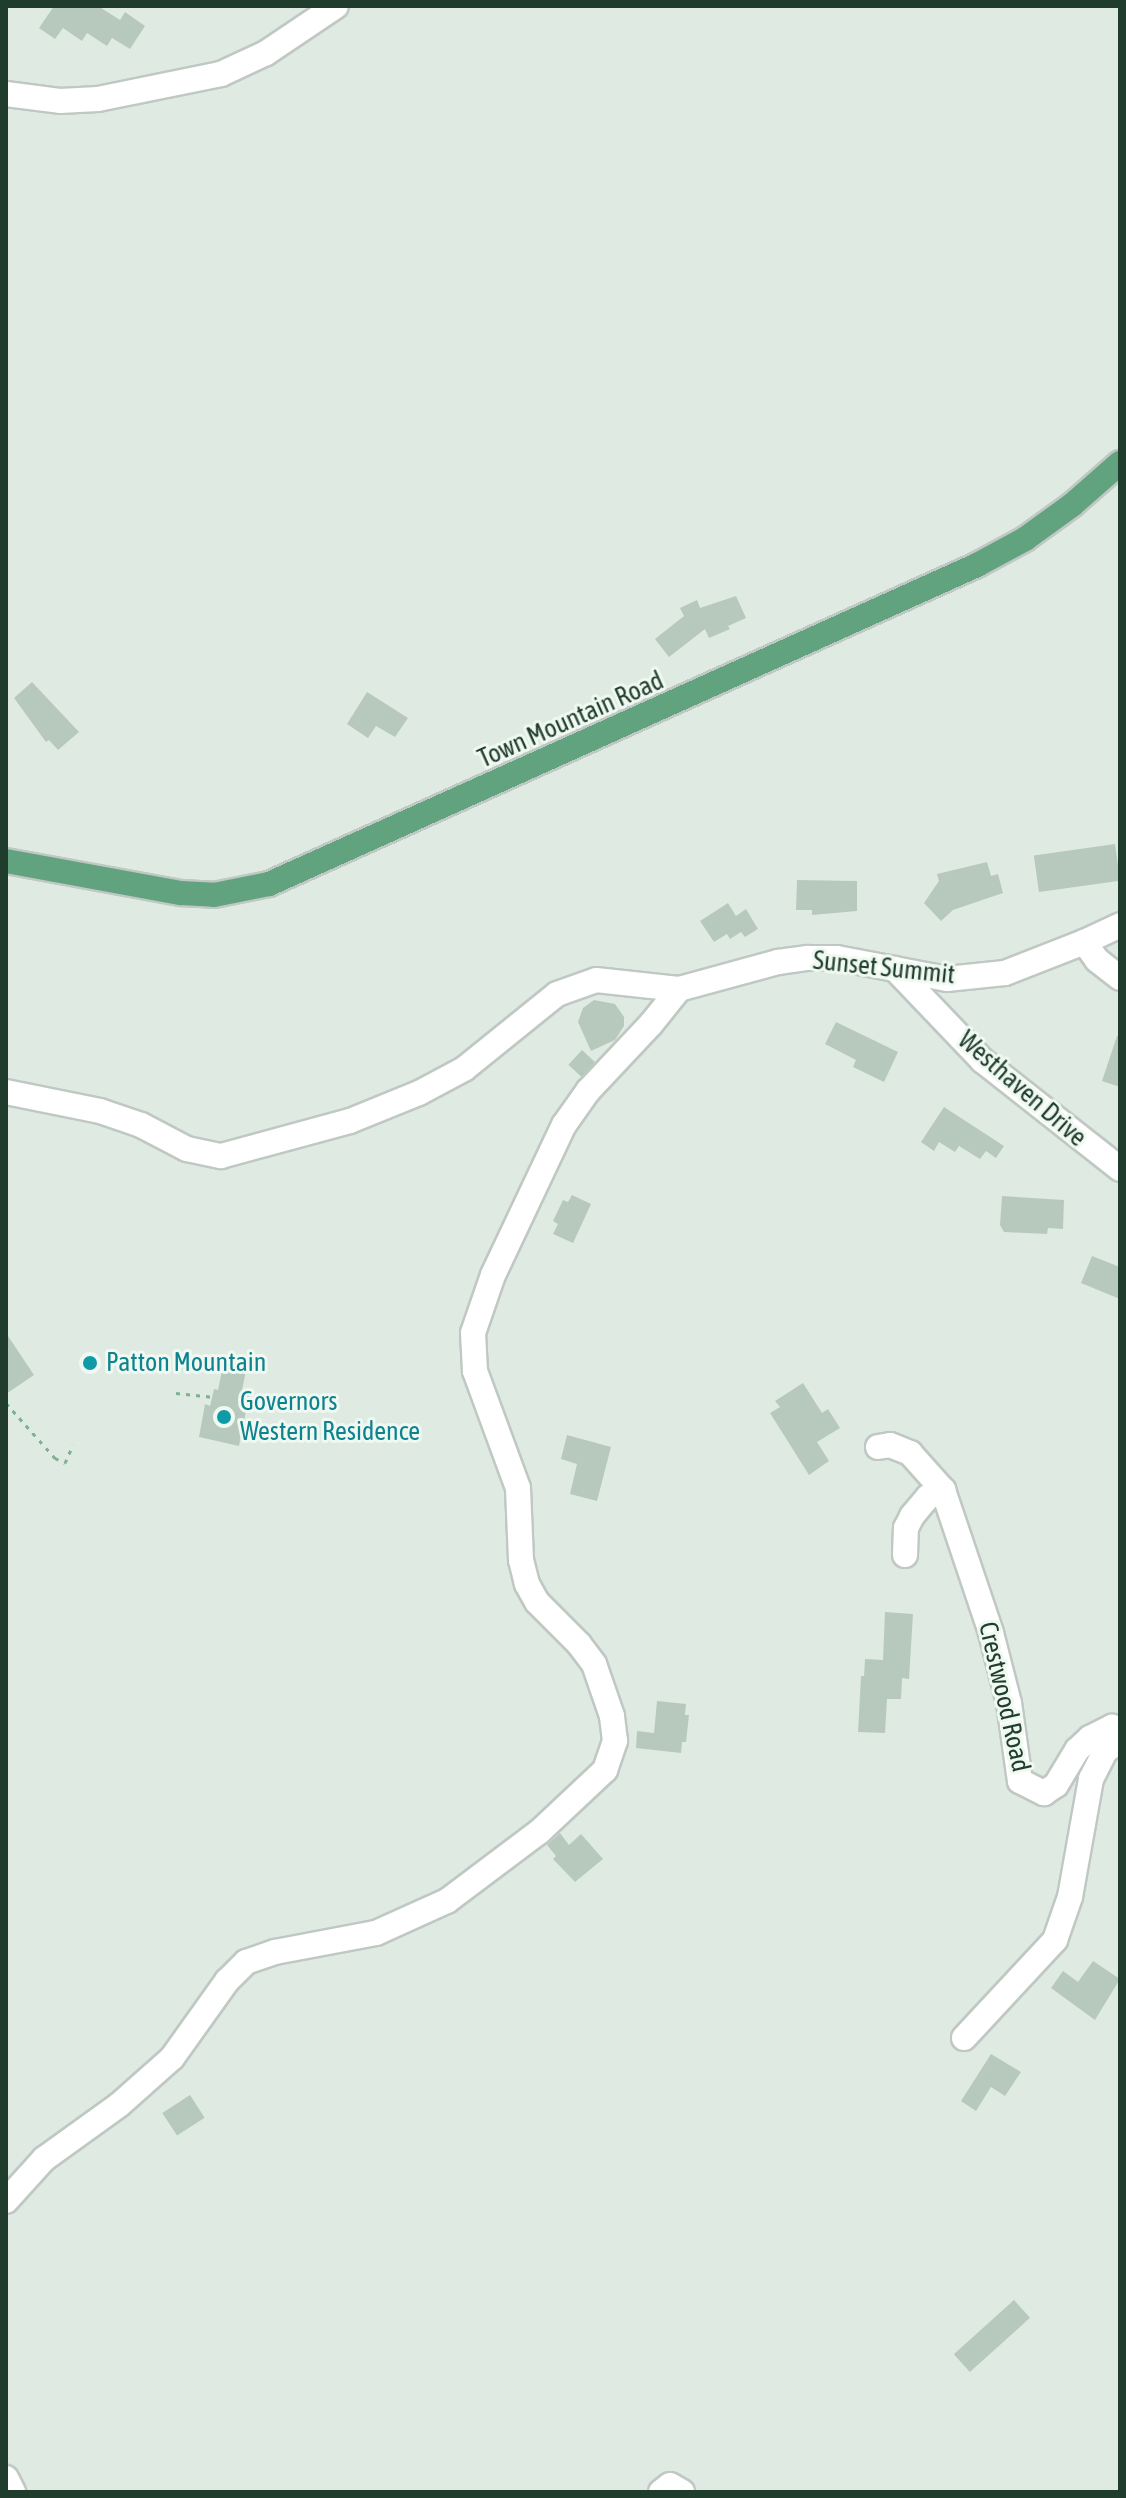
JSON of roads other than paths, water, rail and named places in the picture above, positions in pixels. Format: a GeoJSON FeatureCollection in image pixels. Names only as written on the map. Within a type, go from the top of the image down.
{"type":"FeatureCollection","features":[{"type":"Feature","properties":{"kind":"main road","name":"Town Mountain Road"},"geometry":{"type":"LineString","coordinates":[[6,861],[144,889],[181,893],[214,895],[269,884],[977,565],[1025,539],[1072,505],[1120,463]]}},
{"type":"Feature","properties":{"kind":"street"},"geometry":{"type":"LineString","coordinates":[[6,94],[60,101],[98,99],[221,74],[266,53],[336,6]]}},
{"type":"Feature","properties":{"kind":"street","name":"Sunset Summit"},"geometry":{"type":"LineString","coordinates":[[679,989],[778,962],[808,958],[837,958],[947,979],[1005,973],[1120,925]]}},
{"type":"Feature","properties":{"kind":"street"},"geometry":{"type":"LineString","coordinates":[[1084,942],[1097,960],[1120,978]]}},
{"type":"Feature","properties":{"kind":"street","name":"Westhaven Drive"},"geometry":{"type":"LineString","coordinates":[[895,969],[983,1061],[1120,1169]]}},
{"type":"Feature","properties":{"kind":"street"},"geometry":{"type":"LineString","coordinates":[[6,1092],[110,1114],[204,1154],[241,1153],[350,1121],[442,1082],[487,1051],[535,1009],[579,983],[610,979],[655,989],[679,989]]}},
{"type":"Feature","properties":{"kind":"street"},"geometry":{"type":"LineString","coordinates":[[6,2201],[44,2159],[119,2105],[172,2058],[227,1981],[246,1962],[275,1952],[376,1933],[447,1901],[539,1832],[605,1770],[615,1741],[608,1701],[594,1664],[579,1644],[537,1602],[527,1584],[521,1560],[518,1488],[475,1371],[473,1333],[493,1275],[564,1125],[588,1091],[651,1024],[679,989]]}},
{"type":"Feature","properties":{"kind":"street"},"geometry":{"type":"LineString","coordinates":[[878,1447],[890,1445],[910,1453],[943,1490],[928,1497],[912,1516],[906,1528],[905,1555]]}},
{"type":"Feature","properties":{"kind":"street","name":"Crestwood Road"},"geometry":{"type":"LineString","coordinates":[[943,1490],[1009,1703],[1020,1781],[1044,1793],[1056,1785],[1077,1750],[1090,1738],[1112,1727],[1120,1731]]}},
{"type":"Feature","properties":{"kind":"street"},"geometry":{"type":"LineString","coordinates":[[964,2038],[1055,1940],[1070,1897],[1091,1779],[1105,1751],[1120,1741]]}},
{"type":"Feature","properties":{"kind":"street"},"geometry":{"type":"LineString","coordinates":[[6,2478],[13,2492]]}},
{"type":"Feature","properties":{"kind":"street"},"geometry":{"type":"LineString","coordinates":[[661,2492],[670,2485],[682,2492]]}},
{"type":"Feature","properties":{"kind":"place","name":"Patton Mountain"},"geometry":{"type":"Point","coordinates":[90,1363]}},
{"type":"Feature","properties":{"kind":"place","name":"Governors Western Residence"},"geometry":{"type":"Point","coordinates":[224,1417]}}]}
